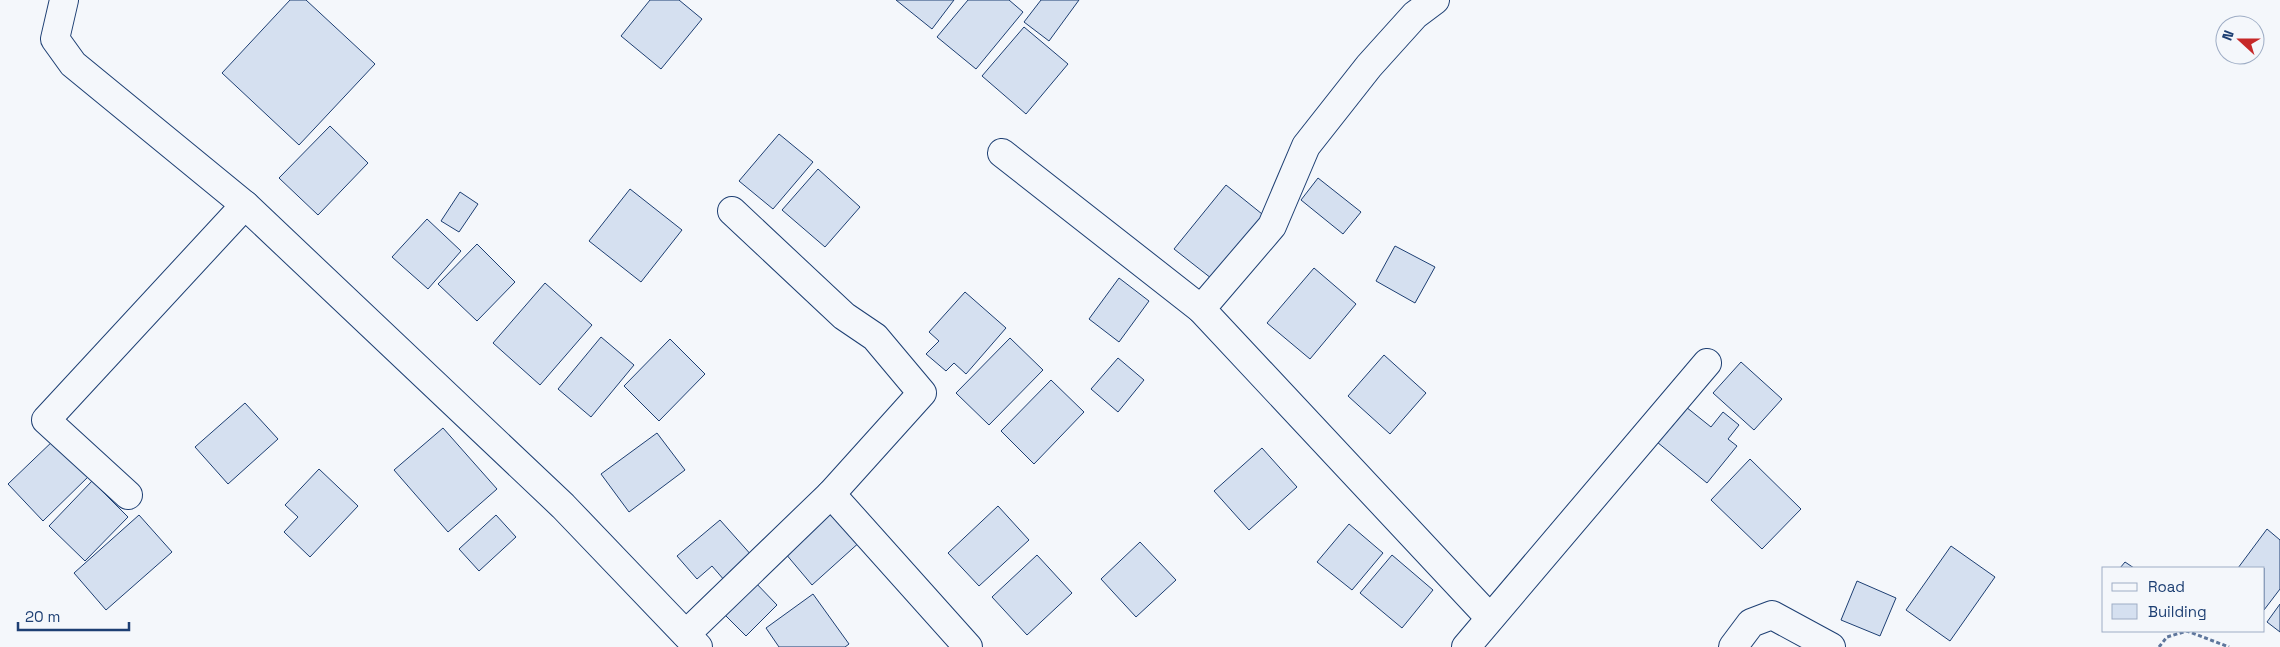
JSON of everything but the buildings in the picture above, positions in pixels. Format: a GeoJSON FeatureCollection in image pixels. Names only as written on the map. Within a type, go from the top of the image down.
{"type":"FeatureCollection","features":[{"type":"Feature","properties":{"kind":"street"},"geometry":{"type":"LineString","coordinates":[[64,0],[55,38],[73,64],[245,205],[563,506],[692,641],[831,494],[922,393],[876,337],[844,316],[732,211]]}},
{"type":"Feature","properties":{"kind":"street"},"geometry":{"type":"LineString","coordinates":[[1200,310],[1272,226],[1306,146],[1417,5]]}},
{"type":"Feature","properties":{"kind":"street"},"geometry":{"type":"LineString","coordinates":[[1002,153],[1200,310],[1490,618]]}},
{"type":"Feature","properties":{"kind":"street"},"geometry":{"type":"LineString","coordinates":[[128,495],[46,420],[245,205]]}},
{"type":"Feature","properties":{"kind":"street"},"geometry":{"type":"LineString","coordinates":[[1466,647],[1706,363]]}},
{"type":"Feature","properties":{"kind":"street"},"geometry":{"type":"LineString","coordinates":[[831,494],[968,647]]}},
{"type":"Feature","properties":{"kind":"street"},"geometry":{"type":"LineString","coordinates":[[1733,647],[1751,623],[1772,615],[1797,639],[1831,647]]}},
{"type":"Feature","properties":{"kind":"path"},"geometry":{"type":"LineString","coordinates":[[2159,647],[2167,637],[2187,632],[2229,647]]}}]}
